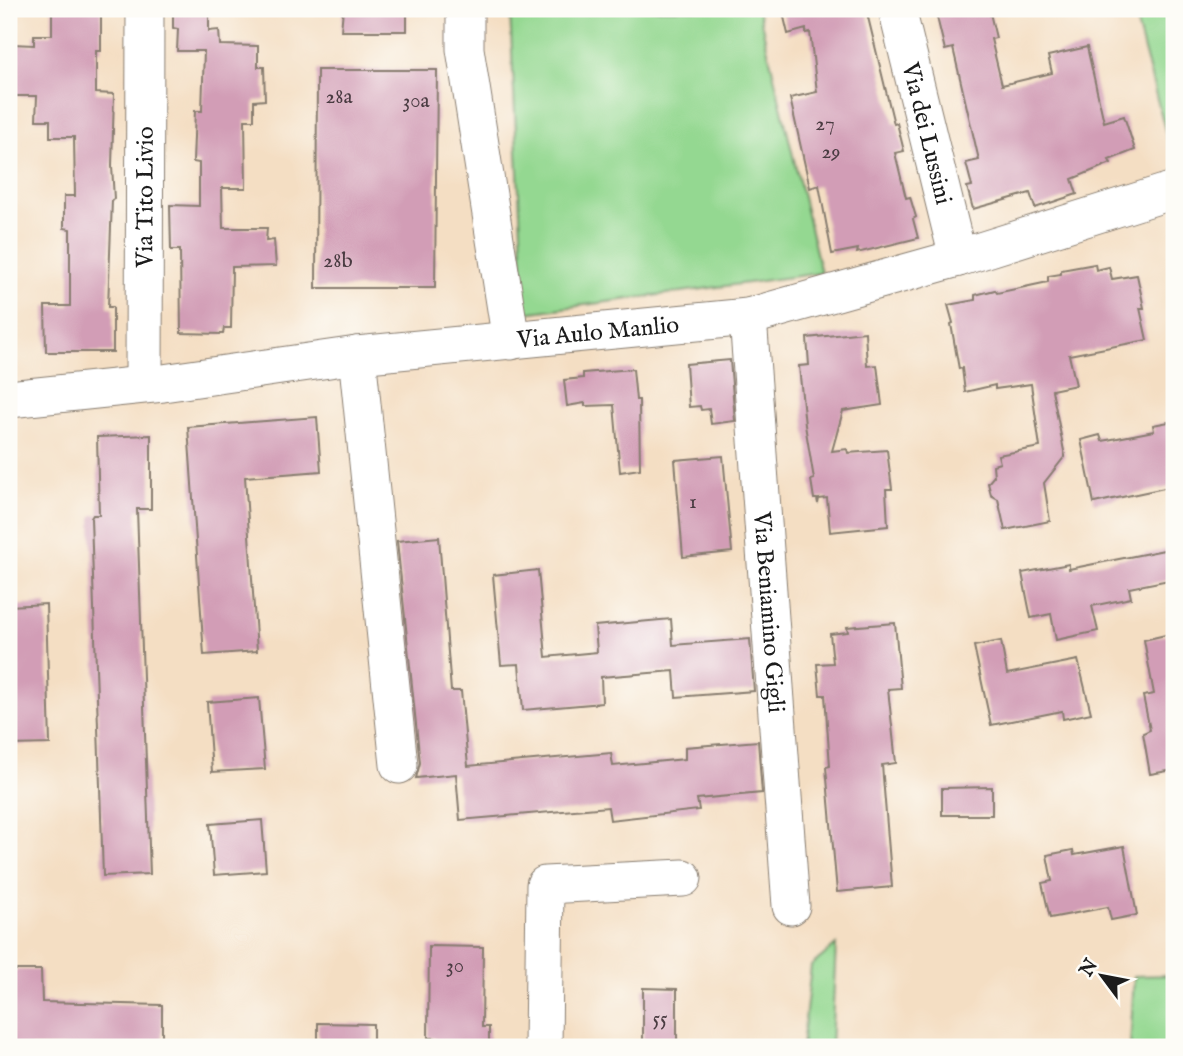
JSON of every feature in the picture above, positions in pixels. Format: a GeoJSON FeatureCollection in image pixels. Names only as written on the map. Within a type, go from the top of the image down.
{"type":"FeatureCollection","features":[{"type":"Feature","properties":{"kind":"street","name":"Via Tito Livio"},"geometry":{"type":"LineString","coordinates":[[144,384],[145,9]]}},
{"type":"Feature","properties":{"kind":"street"},"geometry":{"type":"LineString","coordinates":[[465,9],[465,49],[511,341]]}},
{"type":"Feature","properties":{"kind":"street","name":"Via dei Lussini"},"geometry":{"type":"LineString","coordinates":[[898,9],[958,258]]}},
{"type":"Feature","properties":{"kind":"street","name":"Via Aulo Manlio"},"geometry":{"type":"LineString","coordinates":[[9,399],[357,355],[748,317],[958,258],[1174,190]]}},
{"type":"Feature","properties":{"kind":"street","name":"Via Beniamino Gigli"},"geometry":{"type":"LineString","coordinates":[[748,317],[791,906]]}},
{"type":"Feature","properties":{"kind":"street"},"geometry":{"type":"LineString","coordinates":[[357,355],[399,765]]}},
{"type":"Feature","properties":{"kind":"street"},"geometry":{"type":"LineString","coordinates":[[543,1047],[545,885],[683,878]]}},
{"type":"Feature","properties":{"kind":"green space"},"geometry":{"type":"Polygon","coordinates":[[[527,9],[758,9],[821,273],[525,313],[510,12],[527,9]]]}},
{"type":"Feature","properties":{"kind":"green space"},"geometry":{"type":"Polygon","coordinates":[[[1133,9],[1174,9],[1174,151],[1171,152],[1133,9]]]}},
{"type":"Feature","properties":{"kind":"green space"},"geometry":{"type":"Polygon","coordinates":[[[836,945],[831,1047],[802,1047],[811,966],[836,945]]]}},
{"type":"Feature","properties":{"kind":"green space"},"geometry":{"type":"Polygon","coordinates":[[[1174,975],[1174,1047],[1130,1047],[1134,976],[1174,975]]]}},
{"type":"Feature","properties":{"kind":"building"},"geometry":{"type":"Polygon","coordinates":[[[52,9],[101,9],[101,51],[96,51],[96,93],[114,94],[114,199],[108,307],[113,307],[113,352],[46,352],[45,306],[70,306],[70,229],[64,228],[64,196],[75,196],[74,137],[50,137],[50,120],[36,120],[37,96],[9,96],[9,51],[12,51],[12,44],[34,45],[34,35],[52,35],[52,9]]]}},
{"type":"Feature","properties":{"kind":"building"},"geometry":{"type":"Polygon","coordinates":[[[173,9],[209,9],[209,31],[219,30],[220,45],[258,46],[258,67],[264,67],[265,100],[254,101],[254,120],[245,120],[246,188],[222,188],[223,228],[267,228],[266,241],[274,240],[276,266],[232,267],[231,328],[224,328],[223,334],[181,333],[180,250],[171,250],[170,205],[199,206],[199,163],[193,162],[195,111],[202,111],[204,51],[177,51],[178,29],[173,28],[173,9]]]}},
{"type":"Feature","properties":{"kind":"building"},"geometry":{"type":"Polygon","coordinates":[[[343,9],[407,9],[407,31],[341,31],[343,9]]]}},
{"type":"Feature","properties":{"kind":"building"},"geometry":{"type":"Polygon","coordinates":[[[802,9],[866,9],[894,124],[897,123],[904,151],[895,153],[906,198],[910,197],[916,217],[913,219],[918,238],[857,253],[858,249],[832,254],[819,185],[810,188],[790,98],[817,92],[810,32],[806,33],[806,29],[788,34],[783,13],[802,9]]]}},
{"type":"Feature","properties":{"kind":"building"},"geometry":{"type":"Polygon","coordinates":[[[935,9],[989,9],[996,38],[991,39],[1002,85],[1052,73],[1048,56],[1087,47],[1104,122],[1124,116],[1135,150],[1072,179],[1077,194],[1035,208],[1030,193],[973,209],[967,187],[972,186],[966,163],[979,160],[953,48],[945,50],[935,9]]]}},
{"type":"Feature","properties":{"kind":"building"},"geometry":{"type":"Polygon","coordinates":[[[317,70],[437,70],[435,288],[316,288],[317,70]]]}},
{"type":"Feature","properties":{"kind":"building"},"geometry":{"type":"Polygon","coordinates":[[[1095,264],[1096,270],[1109,267],[1112,279],[1137,275],[1147,340],[1069,355],[1076,385],[1052,390],[1065,456],[1044,483],[1050,521],[1005,530],[998,499],[991,495],[988,483],[994,476],[993,465],[1000,463],[998,455],[1040,447],[1031,384],[995,389],[995,385],[965,392],[948,305],[975,300],[975,295],[995,290],[997,293],[1048,282],[1048,276],[1061,274],[1061,270],[1095,264]]]}},
{"type":"Feature","properties":{"kind":"building"},"geometry":{"type":"Polygon","coordinates":[[[865,332],[867,366],[877,365],[882,405],[843,411],[832,451],[847,449],[848,453],[887,450],[892,489],[886,489],[888,526],[830,532],[827,498],[819,499],[818,504],[817,499],[814,499],[811,480],[814,479],[799,366],[809,365],[807,338],[865,332]]]}},
{"type":"Feature","properties":{"kind":"building"},"geometry":{"type":"Polygon","coordinates":[[[730,360],[735,421],[711,424],[709,409],[689,407],[686,364],[730,360]]]}},
{"type":"Feature","properties":{"kind":"building"},"geometry":{"type":"Polygon","coordinates":[[[633,369],[636,400],[639,400],[640,469],[620,472],[614,405],[585,406],[585,403],[567,406],[564,380],[583,378],[583,373],[633,369]]]}},
{"type":"Feature","properties":{"kind":"building"},"geometry":{"type":"Polygon","coordinates":[[[317,417],[321,471],[245,477],[257,651],[204,655],[188,427],[317,417]]]}},
{"type":"Feature","properties":{"kind":"building"},"geometry":{"type":"Polygon","coordinates":[[[1174,421],[1174,486],[1094,503],[1081,440],[1100,435],[1102,441],[1154,431],[1153,425],[1174,421]]]}},
{"type":"Feature","properties":{"kind":"building"},"geometry":{"type":"Polygon","coordinates":[[[151,435],[151,509],[137,509],[150,874],[103,876],[91,518],[93,515],[99,515],[97,437],[151,435]]]}},
{"type":"Feature","properties":{"kind":"building"},"geometry":{"type":"Polygon","coordinates":[[[723,456],[732,552],[683,557],[675,460],[723,456]]]}},
{"type":"Feature","properties":{"kind":"building"},"geometry":{"type":"Polygon","coordinates":[[[439,537],[451,691],[461,691],[468,766],[611,753],[613,766],[685,759],[685,747],[758,741],[762,793],[697,799],[699,810],[610,820],[608,807],[460,820],[456,774],[416,778],[420,763],[397,541],[439,537]]]}},
{"type":"Feature","properties":{"kind":"building"},"geometry":{"type":"Polygon","coordinates":[[[1174,548],[1174,579],[1129,588],[1131,598],[1092,606],[1098,631],[1056,640],[1051,614],[1031,618],[1022,573],[1069,564],[1069,569],[1174,548]]]}},
{"type":"Feature","properties":{"kind":"building"},"geometry":{"type":"Polygon","coordinates":[[[538,570],[546,657],[597,652],[595,626],[671,619],[673,645],[750,639],[754,691],[676,697],[674,671],[601,677],[602,703],[523,710],[519,664],[501,665],[493,575],[538,570]]]}},
{"type":"Feature","properties":{"kind":"building"},"geometry":{"type":"Polygon","coordinates":[[[46,604],[50,744],[9,745],[9,606],[46,604]]]}},
{"type":"Feature","properties":{"kind":"building"},"geometry":{"type":"Polygon","coordinates":[[[895,623],[901,688],[888,689],[896,763],[882,765],[892,887],[837,892],[826,767],[830,766],[825,695],[820,695],[817,664],[833,663],[830,634],[848,632],[847,627],[895,623]]]}},
{"type":"Feature","properties":{"kind":"building"},"geometry":{"type":"Polygon","coordinates":[[[1174,633],[1174,770],[1150,774],[1143,733],[1150,730],[1143,696],[1154,694],[1144,640],[1174,633]]]}},
{"type":"Feature","properties":{"kind":"building"},"geometry":{"type":"Polygon","coordinates":[[[1001,641],[1007,674],[1078,660],[1091,713],[1063,719],[1062,711],[991,725],[974,646],[1001,641]]]}},
{"type":"Feature","properties":{"kind":"building"},"geometry":{"type":"Polygon","coordinates":[[[259,698],[265,769],[212,772],[207,702],[259,698]]]}},
{"type":"Feature","properties":{"kind":"building"},"geometry":{"type":"Polygon","coordinates":[[[992,787],[992,815],[942,815],[942,788],[992,787]]]}},
{"type":"Feature","properties":{"kind":"building"},"geometry":{"type":"Polygon","coordinates":[[[262,820],[266,871],[214,875],[210,824],[262,820]]]}},
{"type":"Feature","properties":{"kind":"building"},"geometry":{"type":"Polygon","coordinates":[[[1124,846],[1137,915],[1111,920],[1108,907],[1050,918],[1042,883],[1052,881],[1047,855],[1073,850],[1074,855],[1124,846]]]}},
{"type":"Feature","properties":{"kind":"building"},"geometry":{"type":"Polygon","coordinates":[[[429,946],[483,947],[482,1027],[489,1027],[489,1047],[435,1047],[435,1038],[428,1038],[429,946]]]}},
{"type":"Feature","properties":{"kind":"building"},"geometry":{"type":"Polygon","coordinates":[[[9,970],[41,970],[42,1002],[162,1005],[162,1047],[9,1047],[9,970]]]}},
{"type":"Feature","properties":{"kind":"building"},"geometry":{"type":"Polygon","coordinates":[[[643,988],[677,989],[677,1047],[643,1047],[643,988]]]}},
{"type":"Feature","properties":{"kind":"building"},"geometry":{"type":"Polygon","coordinates":[[[318,1023],[373,1024],[373,1047],[318,1047],[318,1023]]]}}]}
